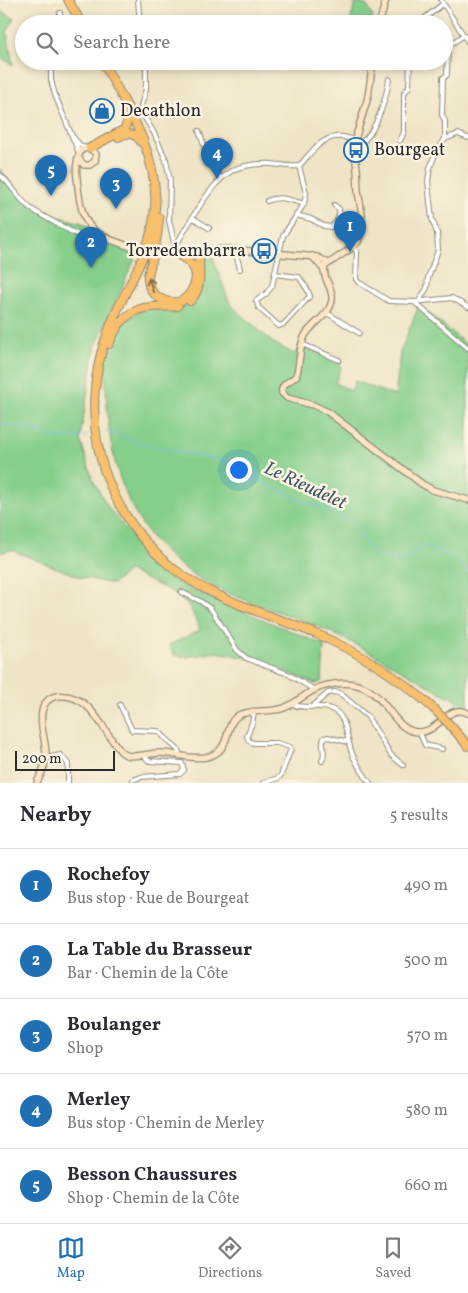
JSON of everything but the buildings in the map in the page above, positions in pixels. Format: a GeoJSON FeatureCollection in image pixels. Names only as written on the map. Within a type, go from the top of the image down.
{"type":"FeatureCollection","features":[{"type":"Feature","properties":{"kind":"highway"},"geometry":{"type":"LineString","coordinates":[[70,0],[78,15]]}},
{"type":"Feature","properties":{"kind":"highway"},"geometry":{"type":"LineString","coordinates":[[91,150],[120,133],[127,125],[128,118],[108,70]]}},
{"type":"Feature","properties":{"kind":"highway"},"geometry":{"type":"LineString","coordinates":[[109,70],[141,129],[153,156],[158,176],[157,233],[148,274],[150,290],[165,301],[180,302],[186,298],[195,284],[194,270],[191,264],[176,252]]}},
{"type":"Feature","properties":{"kind":"highway"},"geometry":{"type":"LineString","coordinates":[[109,73],[134,120],[150,160],[156,208],[151,237],[141,264],[111,323],[98,365],[94,394],[95,436],[105,474],[116,499],[150,547],[194,584],[217,596],[320,636],[355,652],[391,674],[436,708]]}},
{"type":"Feature","properties":{"kind":"highway"},"geometry":{"type":"LineString","coordinates":[[141,129],[150,153],[156,179],[157,213],[155,227],[143,265],[114,324],[104,355],[98,406],[101,438],[107,466],[116,491],[140,531],[159,553],[179,569],[207,587],[323,633],[368,656],[407,681],[468,740]]}},
{"type":"Feature","properties":{"kind":"highway"},"geometry":{"type":"LineString","coordinates":[[91,150],[120,136],[131,134],[140,139],[150,160]]}},
{"type":"Feature","properties":{"kind":"highway"},"geometry":{"type":"LineString","coordinates":[[191,264],[197,252]]}},
{"type":"Feature","properties":{"kind":"highway"},"geometry":{"type":"LineString","coordinates":[[104,355],[115,329],[122,320],[135,310],[180,306],[193,298],[200,283],[197,252]]}},
{"type":"Feature","properties":{"kind":"highway"},"geometry":{"type":"LineString","coordinates":[[452,725],[468,746]]}},
{"type":"Feature","properties":{"kind":"street"},"geometry":{"type":"LineString","coordinates":[[138,0],[139,15]]}},
{"type":"Feature","properties":{"kind":"street"},"geometry":{"type":"LineString","coordinates":[[382,15],[386,0]]}},
{"type":"Feature","properties":{"kind":"street"},"geometry":{"type":"LineString","coordinates":[[427,15],[442,2],[451,15]]}},
{"type":"Feature","properties":{"kind":"street"},"geometry":{"type":"LineString","coordinates":[[453,18],[468,42]]}},
{"type":"Feature","properties":{"kind":"street"},"geometry":{"type":"LineString","coordinates":[[453,43],[464,35]]}},
{"type":"Feature","properties":{"kind":"street"},"geometry":{"type":"LineString","coordinates":[[50,70],[55,95],[84,165]]}},
{"type":"Feature","properties":{"kind":"street"},"geometry":{"type":"LineString","coordinates":[[146,70],[146,89],[141,106],[142,113],[154,133],[166,160],[170,180],[169,220],[176,252]]}},
{"type":"Feature","properties":{"kind":"street"},"geometry":{"type":"LineString","coordinates":[[324,270],[328,263],[358,242],[362,222],[354,149],[368,97],[372,70]]}},
{"type":"Feature","properties":{"kind":"street"},"geometry":{"type":"LineString","coordinates":[[400,141],[404,132],[404,93],[409,87],[410,70]]}},
{"type":"Feature","properties":{"kind":"street"},"geometry":{"type":"LineString","coordinates":[[419,301],[427,288],[428,278],[438,250],[428,181],[434,157],[445,139],[445,121],[442,116],[443,78],[447,75],[447,70]]}},
{"type":"Feature","properties":{"kind":"street"},"geometry":{"type":"LineString","coordinates":[[176,252],[193,218],[220,178],[233,170],[241,167],[270,164],[299,166],[324,140],[336,136],[362,142],[373,131],[389,79]]}},
{"type":"Feature","properties":{"kind":"street"},"geometry":{"type":"LineString","coordinates":[[199,131],[211,165],[220,178]]}},
{"type":"Feature","properties":{"kind":"street"},"geometry":{"type":"LineString","coordinates":[[445,139],[458,134],[468,138]]}},
{"type":"Feature","properties":{"kind":"street"},"geometry":{"type":"LineString","coordinates":[[73,137],[81,146],[91,150],[96,159],[93,163],[84,165],[79,169],[77,176]]}},
{"type":"Feature","properties":{"kind":"street"},"geometry":{"type":"LineString","coordinates":[[91,150],[82,149],[76,168],[80,206],[83,215],[97,233],[132,247],[163,253],[235,250],[312,256],[328,263]]}},
{"type":"Feature","properties":{"kind":"street"},"geometry":{"type":"LineString","coordinates":[[275,274],[299,277],[310,296],[284,324],[279,326],[259,308],[256,301],[266,294],[272,286],[283,236],[304,204],[306,193],[299,166]]}},
{"type":"Feature","properties":{"kind":"street"},"geometry":{"type":"LineString","coordinates":[[0,175],[28,207],[45,215],[54,223],[84,238],[93,237],[97,233]]}},
{"type":"Feature","properties":{"kind":"street"},"geometry":{"type":"LineString","coordinates":[[267,202],[278,198],[290,199],[304,204]]}},
{"type":"Feature","properties":{"kind":"street"},"geometry":{"type":"LineString","coordinates":[[296,215],[331,227],[340,216],[339,208],[334,205]]}},
{"type":"Feature","properties":{"kind":"street"},"geometry":{"type":"LineString","coordinates":[[193,218],[209,228]]}},
{"type":"Feature","properties":{"kind":"street"},"geometry":{"type":"LineString","coordinates":[[353,247],[357,252],[356,279],[389,301],[414,302],[452,298],[468,307]]}},
{"type":"Feature","properties":{"kind":"street"},"geometry":{"type":"LineString","coordinates":[[235,250],[240,268]]}},
{"type":"Feature","properties":{"kind":"street"},"geometry":{"type":"LineString","coordinates":[[312,256],[324,270],[332,291],[332,298],[326,313],[307,333],[301,344],[296,376],[285,384],[281,390],[284,396],[314,405],[328,412],[422,484],[438,492],[468,500]]}},
{"type":"Feature","properties":{"kind":"street"},"geometry":{"type":"LineString","coordinates":[[414,302],[468,348]]}},
{"type":"Feature","properties":{"kind":"street"},"geometry":{"type":"LineString","coordinates":[[326,313],[359,333]]}},
{"type":"Feature","properties":{"kind":"street"},"geometry":{"type":"LineString","coordinates":[[301,344],[339,360]]}},
{"type":"Feature","properties":{"kind":"street"},"geometry":{"type":"LineString","coordinates":[[181,592],[200,601],[210,609],[237,650],[246,658],[288,674],[313,689]]}},
{"type":"Feature","properties":{"kind":"street"},"geometry":{"type":"LineString","coordinates":[[37,783],[46,758],[42,709],[53,697],[65,696],[79,700],[90,708],[111,740],[128,756],[160,753],[204,758],[212,756],[224,744],[231,723],[236,717],[244,713],[268,712],[292,704],[313,689],[336,684],[347,683],[361,686],[371,691],[407,729],[420,733],[434,728],[452,712],[464,711],[468,713]]}},
{"type":"Feature","properties":{"kind":"street"},"geometry":{"type":"LineString","coordinates":[[313,706],[328,694],[334,692],[341,694],[367,716],[391,755],[403,765]]}},
{"type":"Feature","properties":{"kind":"street"},"geometry":{"type":"LineString","coordinates":[[292,704],[330,709],[337,713],[345,726],[348,742],[355,760],[370,783]]}},
{"type":"Feature","properties":{"kind":"street"},"geometry":{"type":"LineString","coordinates":[[120,706],[132,730],[158,731],[178,750],[180,756]]}},
{"type":"Feature","properties":{"kind":"street"},"geometry":{"type":"LineString","coordinates":[[254,712],[247,736],[249,741],[253,743],[284,744],[291,750],[281,775],[278,778],[263,783]]}},
{"type":"Feature","properties":{"kind":"street"},"geometry":{"type":"LineString","coordinates":[[420,733],[425,746],[442,749]]}},
{"type":"Feature","properties":{"kind":"street"},"geometry":{"type":"LineString","coordinates":[[322,761],[325,752],[322,742],[324,738],[328,737],[348,742]]}},
{"type":"Feature","properties":{"kind":"street"},"geometry":{"type":"LineString","coordinates":[[46,758],[61,755],[68,764],[68,783]]}},
{"type":"Feature","properties":{"kind":"street"},"geometry":{"type":"LineString","coordinates":[[133,780],[141,777],[180,774],[184,770],[182,763],[149,760],[143,755]]}},
{"type":"Feature","properties":{"kind":"green space"},"geometry":{"type":"Polygon","coordinates":[[[356,2],[367,6],[372,15],[352,15],[356,2]]]}},
{"type":"Feature","properties":{"kind":"green space"},"geometry":{"type":"Polygon","coordinates":[[[0,11],[14,18],[7,32],[13,65],[0,57],[0,11]]]}},
{"type":"Feature","properties":{"kind":"green space"},"geometry":{"type":"Polygon","coordinates":[[[0,169],[27,203],[52,215],[82,223],[122,246],[138,252],[95,347],[80,439],[93,480],[109,509],[157,562],[188,588],[324,645],[322,682],[315,684],[258,660],[217,652],[186,657],[174,655],[169,645],[200,630],[190,607],[171,591],[128,571],[113,584],[80,577],[11,550],[0,553],[0,169]]]}},
{"type":"Feature","properties":{"kind":"green space"},"geometry":{"type":"Polygon","coordinates":[[[212,255],[230,304],[272,342],[294,354],[303,347],[338,361],[341,368],[335,383],[351,391],[355,381],[395,396],[400,353],[419,305],[468,346],[468,709],[340,636],[234,596],[200,579],[163,550],[136,515],[126,495],[112,448],[107,403],[105,365],[107,357],[113,340],[130,317],[145,310],[175,310],[191,302],[197,296],[202,281],[201,256],[212,255]]]}},
{"type":"Feature","properties":{"kind":"waterway","name":"Le Rieudelet"},"geometry":{"type":"LineString","coordinates":[[0,424],[34,430],[57,438],[87,436]]}},
{"type":"Feature","properties":{"kind":"waterway","name":"Le Rieudelet"},"geometry":{"type":"LineString","coordinates":[[105,431],[158,448],[231,462],[264,483],[355,523],[366,544],[377,555],[400,562],[410,558],[421,545],[449,555],[468,572]]}},
{"type":"Feature","properties":{"kind":"place","name":"Decathlon"},"geometry":{"type":"Point","coordinates":[102,111]}},
{"type":"Feature","properties":{"kind":"place","name":"Bourgeat"},"geometry":{"type":"Point","coordinates":[356,150]}},
{"type":"Feature","properties":{"kind":"place","name":"Merley"},"geometry":{"type":"Point","coordinates":[217,179]}},
{"type":"Feature","properties":{"kind":"place","name":"Besson Chaussures"},"geometry":{"type":"Point","coordinates":[51,196]}},
{"type":"Feature","properties":{"kind":"place","name":"Boulanger"},"geometry":{"type":"Point","coordinates":[116,209]}},
{"type":"Feature","properties":{"kind":"place","name":"Torredembarra"},"geometry":{"type":"Point","coordinates":[264,251]}},
{"type":"Feature","properties":{"kind":"place","name":"Rochefoy"},"geometry":{"type":"Point","coordinates":[350,252]}},
{"type":"Feature","properties":{"kind":"place","name":"La Table du Brasseur"},"geometry":{"type":"Point","coordinates":[91,268]}}]}
